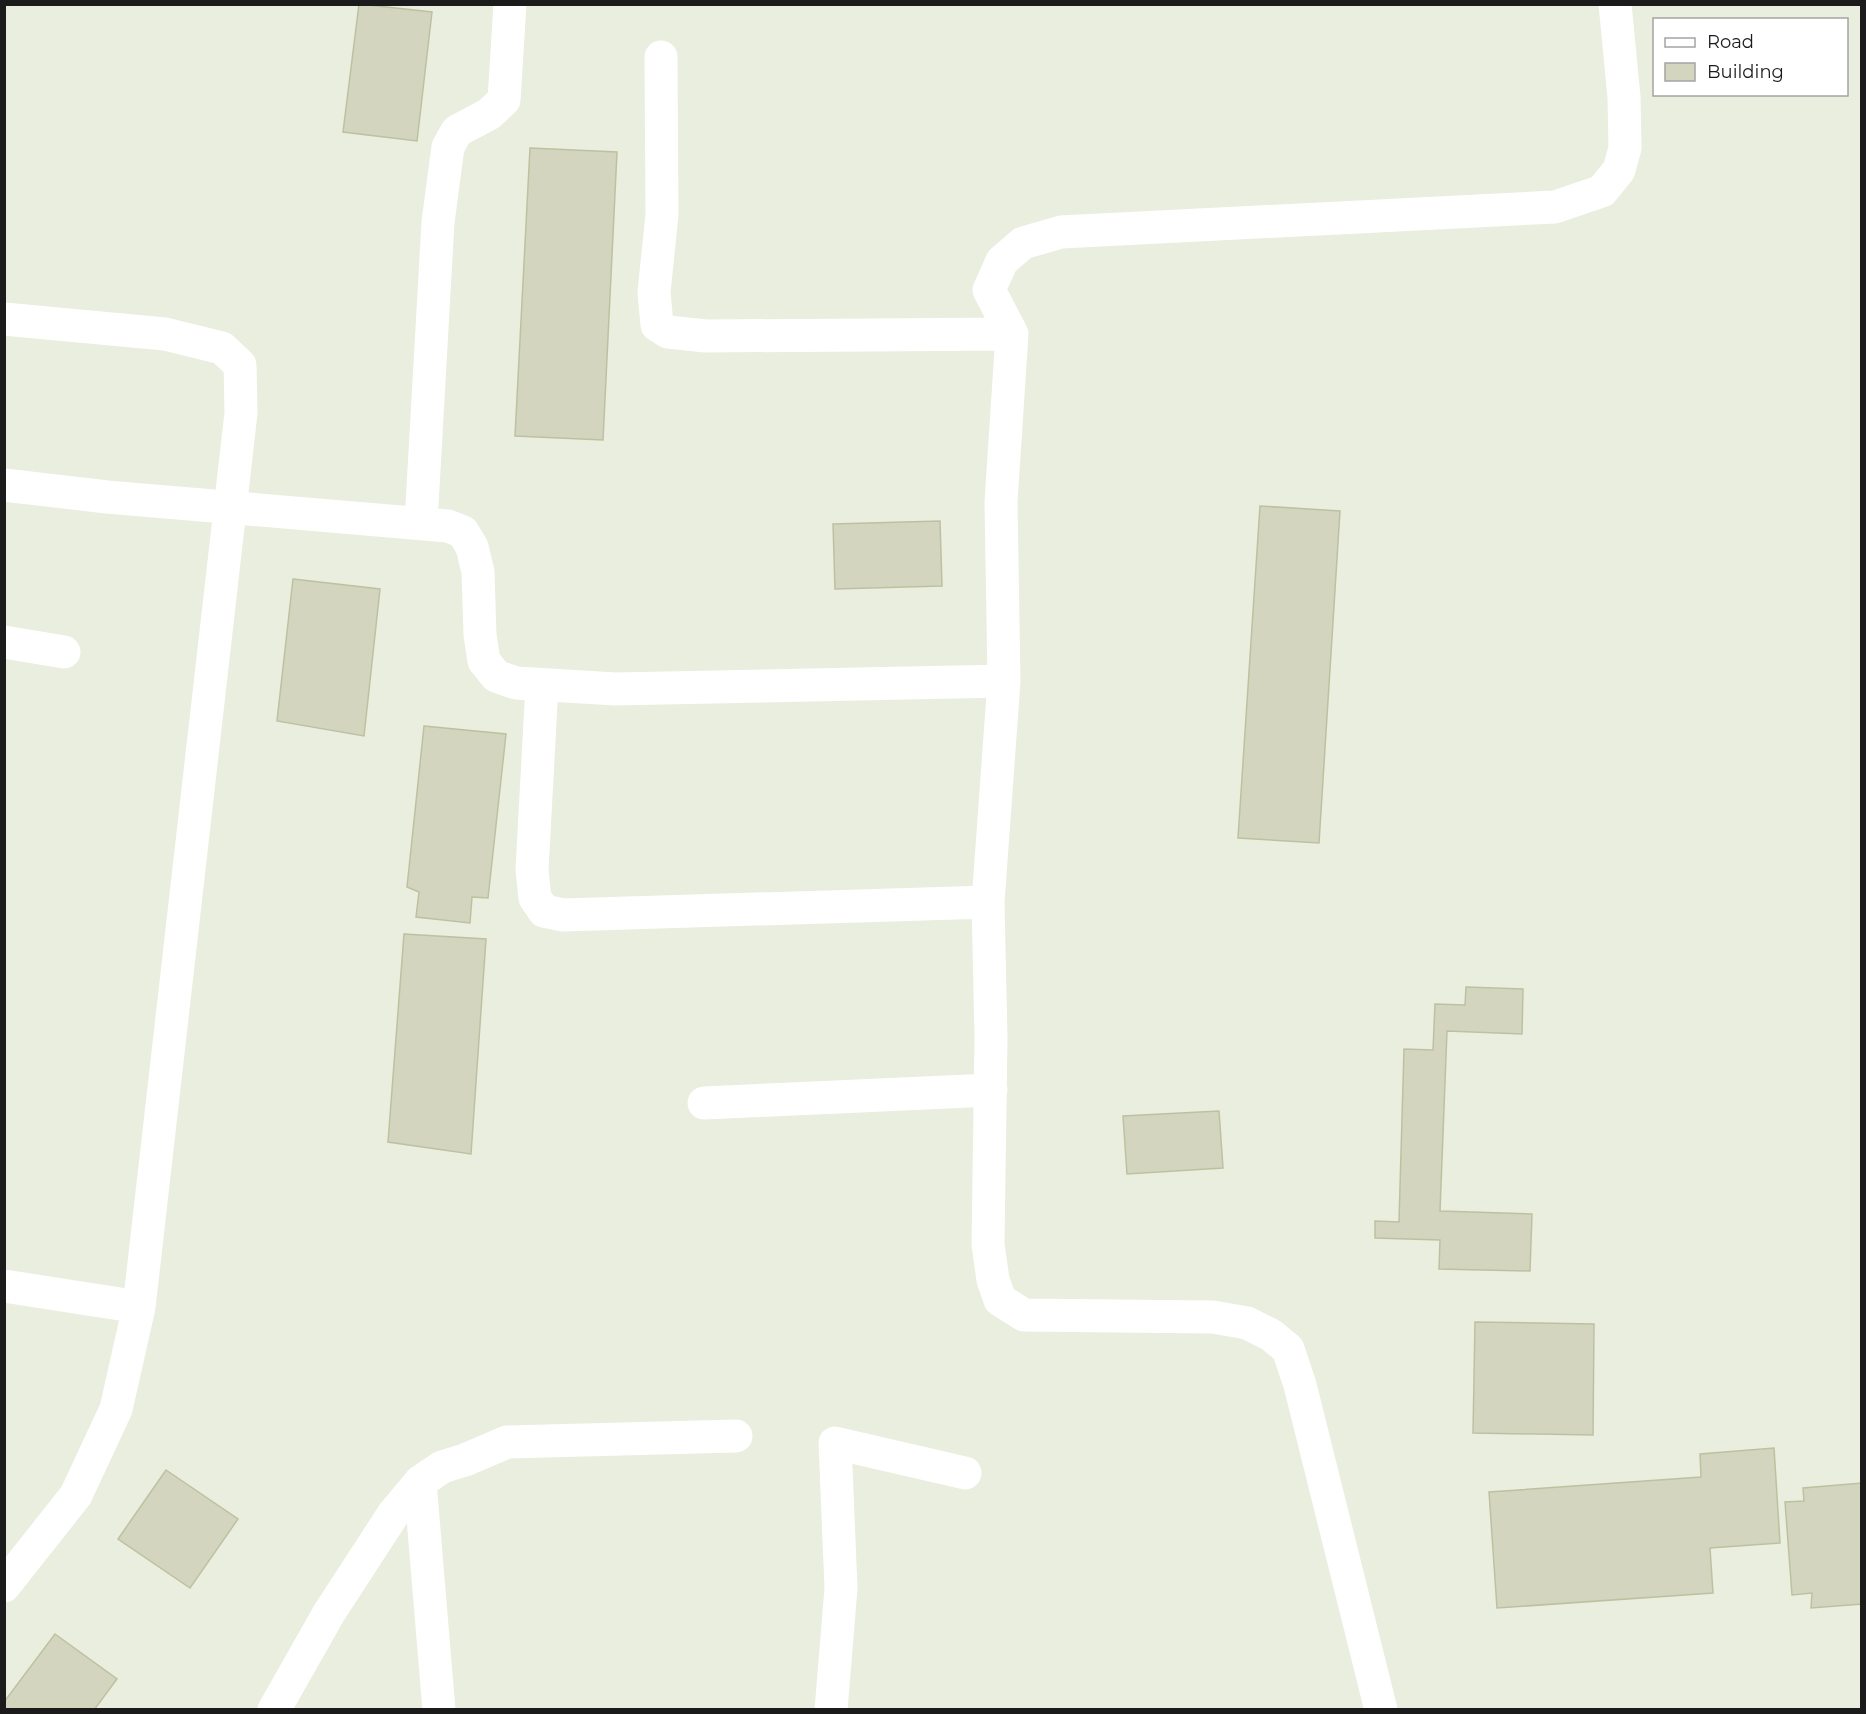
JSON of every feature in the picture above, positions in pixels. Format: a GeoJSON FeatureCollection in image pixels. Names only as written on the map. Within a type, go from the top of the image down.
{"type":"FeatureCollection","features":[{"type":"Feature","properties":{"kind":"street"},"geometry":{"type":"LineString","coordinates":[[421,523],[438,222],[448,147],[457,131],[489,114],[504,100],[510,4]]}},
{"type":"Feature","properties":{"kind":"street"},"geometry":{"type":"LineString","coordinates":[[1381,1710],[1300,1385],[1288,1349],[1271,1335],[1247,1323],[1213,1317],[1024,1314],[1000,1300],[993,1280],[988,1244],[991,1090],[988,902],[1004,681],[1001,502],[1011,334],[989,290],[1002,261],[1023,243],[1061,232],[1555,207],[1602,191],[1619,170],[1625,148],[1624,97],[1615,4]]}},
{"type":"Feature","properties":{"kind":"street"},"geometry":{"type":"LineString","coordinates":[[661,57],[662,215],[654,292],[657,324],[668,332],[706,336],[1011,334]]}},
{"type":"Feature","properties":{"kind":"street"},"geometry":{"type":"LineString","coordinates":[[4,320],[165,334],[222,348],[240,365],[241,413],[139,1307],[116,1409],[76,1495],[4,1586]]}},
{"type":"Feature","properties":{"kind":"street"},"geometry":{"type":"LineString","coordinates":[[4,485],[107,497],[448,526],[463,532],[472,547],[478,572],[480,635],[484,660],[496,676],[516,684],[616,689],[1004,681]]}},
{"type":"Feature","properties":{"kind":"street"},"geometry":{"type":"LineString","coordinates":[[4,642],[64,652]]}},
{"type":"Feature","properties":{"kind":"street"},"geometry":{"type":"LineString","coordinates":[[542,685],[532,870],[535,898],[544,911],[563,915],[988,902]]}},
{"type":"Feature","properties":{"kind":"street"},"geometry":{"type":"LineString","coordinates":[[704,1103],[991,1090]]}},
{"type":"Feature","properties":{"kind":"street"},"geometry":{"type":"LineString","coordinates":[[4,1286],[139,1307]]}},
{"type":"Feature","properties":{"kind":"street"},"geometry":{"type":"LineString","coordinates":[[274,1710],[329,1613],[394,1513],[420,1482],[442,1467],[507,1442],[736,1436]]}},
{"type":"Feature","properties":{"kind":"street"},"geometry":{"type":"LineString","coordinates":[[831,1710],[841,1588],[835,1443],[965,1473]]}},
{"type":"Feature","properties":{"kind":"street"},"geometry":{"type":"LineString","coordinates":[[420,1482],[439,1710]]}},
{"type":"Feature","properties":{"kind":"building"},"geometry":{"type":"Polygon","coordinates":[[[359,4],[432,12],[417,141],[343,132],[359,4]]]}},
{"type":"Feature","properties":{"kind":"building"},"geometry":{"type":"Polygon","coordinates":[[[530,148],[617,152],[603,440],[515,436],[530,148]]]}},
{"type":"Feature","properties":{"kind":"building"},"geometry":{"type":"Polygon","coordinates":[[[1260,506],[1340,511],[1319,843],[1238,838],[1260,506]]]}},
{"type":"Feature","properties":{"kind":"building"},"geometry":{"type":"Polygon","coordinates":[[[940,521],[942,586],[835,589],[833,524],[940,521]]]}},
{"type":"Feature","properties":{"kind":"building"},"geometry":{"type":"Polygon","coordinates":[[[293,579],[380,589],[364,736],[277,721],[293,579]]]}},
{"type":"Feature","properties":{"kind":"building"},"geometry":{"type":"Polygon","coordinates":[[[424,726],[506,734],[488,898],[472,897],[470,923],[416,917],[419,892],[407,887],[424,726]]]}},
{"type":"Feature","properties":{"kind":"building"},"geometry":{"type":"Polygon","coordinates":[[[404,934],[486,939],[471,1154],[388,1142],[404,934]]]}},
{"type":"Feature","properties":{"kind":"building"},"geometry":{"type":"Polygon","coordinates":[[[1466,987],[1523,989],[1522,1034],[1447,1031],[1440,1211],[1532,1214],[1530,1271],[1439,1269],[1440,1240],[1375,1238],[1375,1221],[1399,1222],[1404,1049],[1433,1050],[1435,1004],[1465,1005],[1466,987]]]}},
{"type":"Feature","properties":{"kind":"building"},"geometry":{"type":"Polygon","coordinates":[[[1219,1111],[1223,1168],[1127,1174],[1123,1116],[1219,1111]]]}},
{"type":"Feature","properties":{"kind":"building"},"geometry":{"type":"Polygon","coordinates":[[[1475,1322],[1594,1324],[1593,1435],[1473,1433],[1475,1322]]]}},
{"type":"Feature","properties":{"kind":"building"},"geometry":{"type":"Polygon","coordinates":[[[1774,1448],[1780,1543],[1710,1548],[1713,1593],[1497,1608],[1489,1492],[1701,1477],[1700,1454],[1774,1448]]]}},
{"type":"Feature","properties":{"kind":"building"},"geometry":{"type":"Polygon","coordinates":[[[166,1470],[238,1519],[190,1588],[118,1539],[166,1470]]]}},
{"type":"Feature","properties":{"kind":"building"},"geometry":{"type":"Polygon","coordinates":[[[1862,1483],[1862,1604],[1811,1608],[1812,1593],[1792,1595],[1785,1502],[1804,1501],[1803,1488],[1862,1483]]]}},
{"type":"Feature","properties":{"kind":"building"},"geometry":{"type":"Polygon","coordinates":[[[55,1634],[117,1679],[94,1710],[4,1710],[4,1702],[55,1634]]]}}]}
